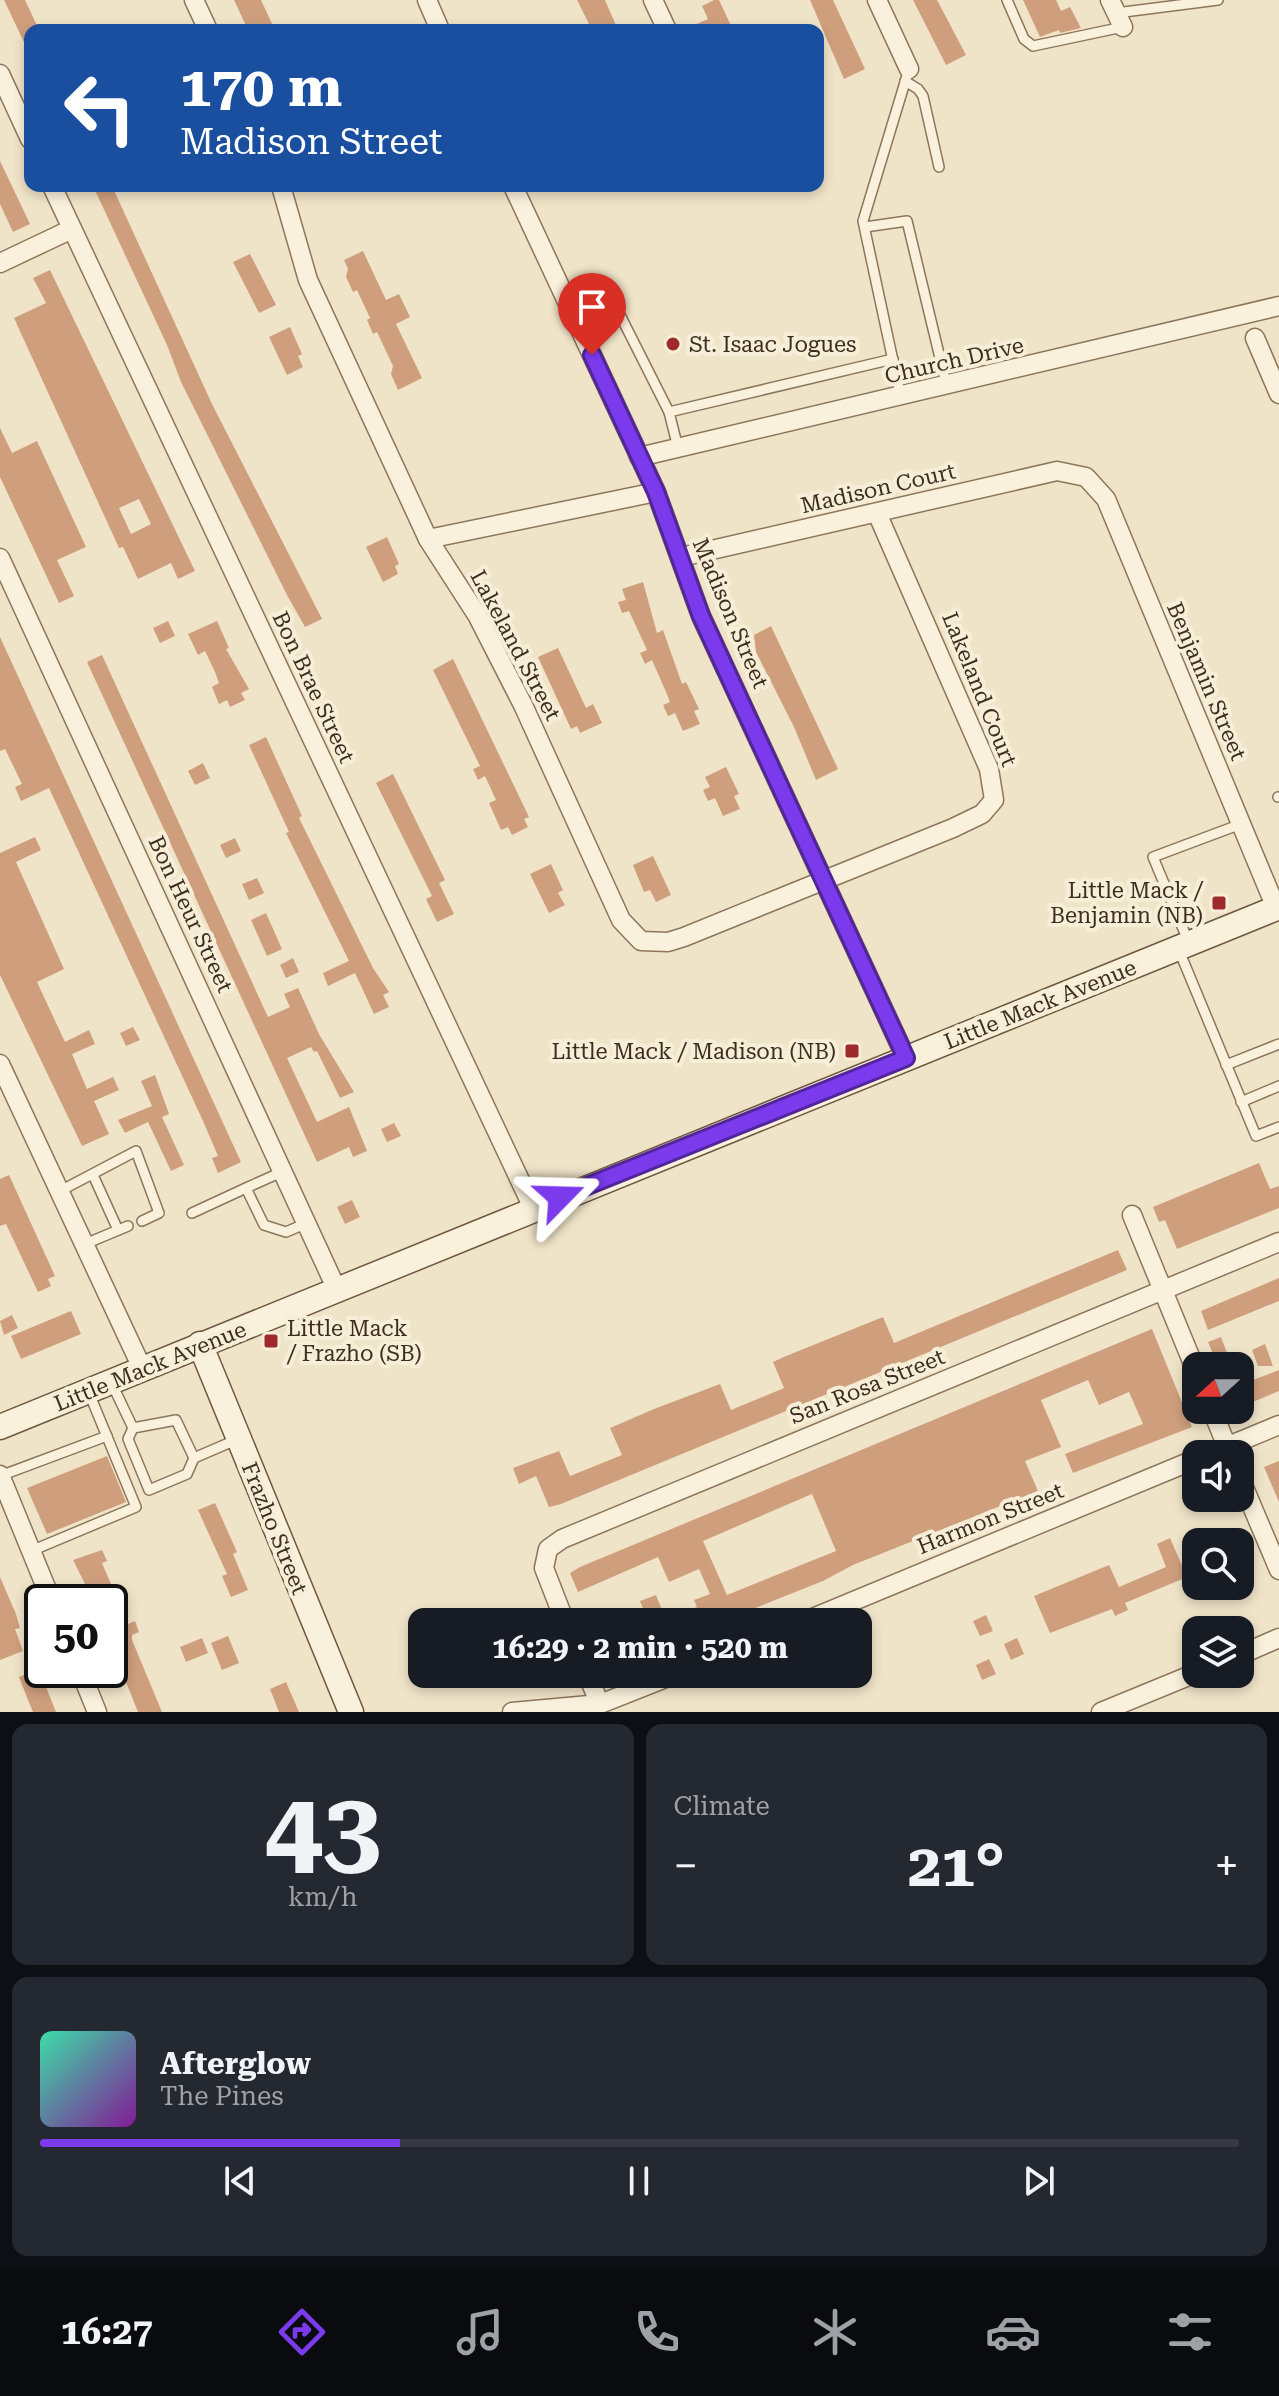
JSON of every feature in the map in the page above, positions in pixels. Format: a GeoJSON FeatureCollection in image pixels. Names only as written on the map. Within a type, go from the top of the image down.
{"type":"FeatureCollection","features":[{"type":"Feature","properties":{"kind":"main road","name":"Little Mack Avenue"},"geometry":{"type":"LineString","coordinates":[[0,1427],[1278,907]]}},
{"type":"Feature","properties":{"kind":"main road","name":"Frazho Street"},"geometry":{"type":"LineString","coordinates":[[200,1344],[351,1712]]}},
{"type":"Feature","properties":{"kind":"street"},"geometry":{"type":"LineString","coordinates":[[194,0],[205,24]]}},
{"type":"Feature","properties":{"kind":"street"},"geometry":{"type":"LineString","coordinates":[[427,0],[437,24]]}},
{"type":"Feature","properties":{"kind":"street"},"geometry":{"type":"LineString","coordinates":[[653,0],[664,24]]}},
{"type":"Feature","properties":{"kind":"street"},"geometry":{"type":"LineString","coordinates":[[877,0],[907,75]]}},
{"type":"Feature","properties":{"kind":"street"},"geometry":{"type":"LineString","coordinates":[[0,74],[24,126]]}},
{"type":"Feature","properties":{"kind":"street","name":"Bon Brae Street"},"geometry":{"type":"LineString","coordinates":[[55,192],[533,1208]]}},
{"type":"Feature","properties":{"kind":"street","name":"Lakeland Street"},"geometry":{"type":"LineString","coordinates":[[283,192],[308,280],[428,539],[477,615],[504,666],[630,933],[641,941],[668,942],[826,881]]}},
{"type":"Feature","properties":{"kind":"street","name":"Madison Street"},"geometry":{"type":"LineString","coordinates":[[516,192],[656,492],[701,616],[906,1058]]}},
{"type":"Feature","properties":{"kind":"street"},"geometry":{"type":"LineString","coordinates":[[0,263],[72,229]]}},
{"type":"Feature","properties":{"kind":"street","name":"Church Drive"},"geometry":{"type":"LineString","coordinates":[[639,457],[901,398],[1279,306]]}},
{"type":"Feature","properties":{"kind":"street"},"geometry":{"type":"LineString","coordinates":[[1255,338],[1279,394]]}},
{"type":"Feature","properties":{"kind":"street","name":"Madison Court"},"geometry":{"type":"LineString","coordinates":[[681,557],[1057,471],[1086,477]]}},
{"type":"Feature","properties":{"kind":"street","name":"Benjamin Street"},"geometry":{"type":"LineString","coordinates":[[1086,477],[1106,499],[1278,907]]}},
{"type":"Feature","properties":{"kind":"street"},"geometry":{"type":"LineString","coordinates":[[428,539],[656,492]]}},
{"type":"Feature","properties":{"kind":"street","name":"Lakeland Court"},"geometry":{"type":"LineString","coordinates":[[826,881],[982,814],[994,800],[989,769],[877,513]]}},
{"type":"Feature","properties":{"kind":"street","name":"Bon Heur Street"},"geometry":{"type":"LineString","coordinates":[[0,558],[337,1290]]}},
{"type":"Feature","properties":{"kind":"street"},"geometry":{"type":"LineString","coordinates":[[0,1064],[142,1368]]}},
{"type":"Feature","properties":{"kind":"street"},"geometry":{"type":"LineString","coordinates":[[1132,1215],[1188,1352]]}},
{"type":"Feature","properties":{"kind":"street","name":"San Rosa Street"},"geometry":{"type":"LineString","coordinates":[[560,1608],[544,1568],[548,1549],[562,1539],[1279,1242]]}},
{"type":"Feature","properties":{"kind":"street"},"geometry":{"type":"LineString","coordinates":[[1248,1440],[1279,1425]]}},
{"type":"Feature","properties":{"kind":"street","name":"Harmon Street"},"geometry":{"type":"LineString","coordinates":[[837,1608],[1182,1465]]}},
{"type":"Feature","properties":{"kind":"street"},"geometry":{"type":"LineString","coordinates":[[0,1476],[45,1584]]}},
{"type":"Feature","properties":{"kind":"street"},"geometry":{"type":"LineString","coordinates":[[1254,1511],[1279,1570]]}},
{"type":"Feature","properties":{"kind":"street"},"geometry":{"type":"LineString","coordinates":[[1254,1649],[1279,1638]]}},
{"type":"Feature","properties":{"kind":"street"},"geometry":{"type":"LineString","coordinates":[[1101,1712],[1182,1679]]}},
{"type":"Feature","properties":{"kind":"street"},"geometry":{"type":"LineString","coordinates":[[87,1688],[97,1712]]}},
{"type":"Feature","properties":{"kind":"street"},"geometry":{"type":"LineString","coordinates":[[593,1688],[600,1704]]}},
{"type":"Feature","properties":{"kind":"street"},"geometry":{"type":"LineString","coordinates":[[512,1712],[600,1704],[641,1688]]}},
{"type":"Feature","properties":{"kind":"lane"},"geometry":{"type":"LineString","coordinates":[[1007,0],[1024,39],[1033,46],[1116,13],[1218,0]]}},
{"type":"Feature","properties":{"kind":"lane"},"geometry":{"type":"LineString","coordinates":[[907,75],[923,96],[939,167]]}},
{"type":"Feature","properties":{"kind":"lane"},"geometry":{"type":"LineString","coordinates":[[901,398],[865,227],[867,207],[907,75]]}},
{"type":"Feature","properties":{"kind":"lane"},"geometry":{"type":"LineString","coordinates":[[865,227],[907,221],[947,387]]}},
{"type":"Feature","properties":{"kind":"lane"},"geometry":{"type":"LineString","coordinates":[[568,304],[591,293],[612,299],[669,412],[678,448]]}},
{"type":"Feature","properties":{"kind":"lane"},"geometry":{"type":"LineString","coordinates":[[669,412],[893,359]]}},
{"type":"Feature","properties":{"kind":"lane"},"geometry":{"type":"LineString","coordinates":[[1241,824],[1153,857],[1226,1065],[1256,1136],[1279,1127]]}},
{"type":"Feature","properties":{"kind":"lane"},"geometry":{"type":"LineString","coordinates":[[1226,1065],[1279,1044]]}},
{"type":"Feature","properties":{"kind":"lane"},"geometry":{"type":"LineString","coordinates":[[1241,1102],[1279,1086]]}},
{"type":"Feature","properties":{"kind":"lane"},"geometry":{"type":"LineString","coordinates":[[60,1191],[136,1151],[159,1213],[142,1221]]}},
{"type":"Feature","properties":{"kind":"lane"},"geometry":{"type":"LineString","coordinates":[[192,1213],[284,1171]]}},
{"type":"Feature","properties":{"kind":"lane"},"geometry":{"type":"LineString","coordinates":[[85,1244],[123,1228],[93,1175]]}},
{"type":"Feature","properties":{"kind":"lane"},"geometry":{"type":"LineString","coordinates":[[246,1188],[264,1225],[286,1232],[308,1223]]}},
{"type":"Feature","properties":{"kind":"lane"},"geometry":{"type":"LineString","coordinates":[[111,1381],[133,1428],[128,1439],[149,1490],[187,1474],[194,1458],[238,1439]]}},
{"type":"Feature","properties":{"kind":"lane"},"geometry":{"type":"LineString","coordinates":[[31,1551],[136,1507],[88,1391]]}},
{"type":"Feature","properties":{"kind":"lane"},"geometry":{"type":"LineString","coordinates":[[133,1428],[176,1420],[194,1458]]}},
{"type":"Feature","properties":{"kind":"lane"},"geometry":{"type":"LineString","coordinates":[[0,1476],[107,1436]]}},
{"type":"Feature","properties":{"kind":"building"},"geometry":{"type":"Polygon","coordinates":[[[4,0],[25,0],[36,24],[24,24],[24,42],[4,0]]]}},
{"type":"Feature","properties":{"kind":"building"},"geometry":{"type":"Polygon","coordinates":[[[234,0],[261,0],[272,24],[245,24],[234,0]]]}},
{"type":"Feature","properties":{"kind":"building"},"geometry":{"type":"Polygon","coordinates":[[[577,0],[605,0],[615,24],[589,24],[577,0]]]}},
{"type":"Feature","properties":{"kind":"building"},"geometry":{"type":"Polygon","coordinates":[[[719,0],[730,24],[697,24],[708,19],[702,6],[719,0]]]}},
{"type":"Feature","properties":{"kind":"building"},"geometry":{"type":"Polygon","coordinates":[[[810,0],[833,0],[865,69],[844,79],[824,33],[824,24],[820,24],[810,0]]]}},
{"type":"Feature","properties":{"kind":"building"},"geometry":{"type":"Polygon","coordinates":[[[913,0],[937,0],[966,55],[946,65],[913,0]]]}},
{"type":"Feature","properties":{"kind":"building"},"geometry":{"type":"Polygon","coordinates":[[[1023,0],[1056,0],[1061,11],[1070,7],[1081,28],[1060,33],[1059,30],[1040,37],[1023,0]]]}},
{"type":"Feature","properties":{"kind":"building"},"geometry":{"type":"Polygon","coordinates":[[[0,161],[30,224],[13,232],[0,204],[0,161]]]}},
{"type":"Feature","properties":{"kind":"building"},"geometry":{"type":"Polygon","coordinates":[[[96,192],[115,192],[212,404],[322,619],[305,627],[181,382],[96,192]]]}},
{"type":"Feature","properties":{"kind":"building"},"geometry":{"type":"Polygon","coordinates":[[[363,251],[386,300],[399,294],[410,317],[396,324],[422,378],[398,390],[391,374],[393,366],[377,332],[373,334],[367,320],[370,318],[357,290],[353,292],[346,277],[348,269],[344,260],[363,251]]]}},
{"type":"Feature","properties":{"kind":"building"},"geometry":{"type":"Polygon","coordinates":[[[250,254],[276,305],[259,313],[233,262],[250,254]]]}},
{"type":"Feature","properties":{"kind":"building"},"geometry":{"type":"Polygon","coordinates":[[[50,270],[195,571],[178,579],[171,563],[138,579],[123,547],[119,548],[14,318],[46,303],[33,278],[50,270]],[[139,499],[119,508],[131,534],[151,524],[139,499]]]}},
{"type":"Feature","properties":{"kind":"building"},"geometry":{"type":"Polygon","coordinates":[[[290,327],[302,354],[298,356],[303,367],[287,375],[269,337],[290,327]]]}},
{"type":"Feature","properties":{"kind":"building"},"geometry":{"type":"Polygon","coordinates":[[[0,428],[12,453],[37,441],[86,547],[57,560],[74,596],[59,603],[0,477],[0,428]]]}},
{"type":"Feature","properties":{"kind":"building"},"geometry":{"type":"Polygon","coordinates":[[[387,537],[399,564],[395,566],[398,574],[383,582],[366,547],[387,537]]]}},
{"type":"Feature","properties":{"kind":"building"},"geometry":{"type":"Polygon","coordinates":[[[643,582],[657,633],[663,630],[682,684],[686,682],[699,709],[694,711],[700,724],[683,731],[675,713],[668,716],[663,705],[670,702],[652,660],[645,664],[640,653],[647,650],[629,611],[622,613],[618,602],[626,600],[622,589],[643,582]]]}},
{"type":"Feature","properties":{"kind":"building"},"geometry":{"type":"Polygon","coordinates":[[[168,621],[175,636],[160,643],[153,628],[168,621]]]}},
{"type":"Feature","properties":{"kind":"building"},"geometry":{"type":"Polygon","coordinates":[[[217,621],[229,648],[226,649],[249,689],[241,693],[245,700],[230,707],[227,700],[219,704],[212,687],[219,683],[215,672],[205,651],[198,655],[188,634],[217,621]]]}},
{"type":"Feature","properties":{"kind":"building"},"geometry":{"type":"Polygon","coordinates":[[[771,626],[838,769],[816,780],[794,727],[756,652],[754,635],[771,626]]]}},
{"type":"Feature","properties":{"kind":"building"},"geometry":{"type":"Polygon","coordinates":[[[0,637],[241,1162],[218,1173],[212,1158],[218,1156],[203,1121],[49,788],[21,801],[15,787],[22,784],[5,749],[0,751],[0,637]]]}},
{"type":"Feature","properties":{"kind":"building"},"geometry":{"type":"Polygon","coordinates":[[[558,648],[586,708],[593,704],[602,723],[580,733],[577,726],[571,729],[538,657],[558,648]]]}},
{"type":"Feature","properties":{"kind":"building"},"geometry":{"type":"Polygon","coordinates":[[[102,655],[268,1017],[290,1007],[284,994],[298,988],[319,1034],[354,1092],[340,1098],[317,1051],[314,1052],[311,1047],[287,1058],[317,1122],[349,1107],[367,1151],[353,1157],[349,1147],[317,1162],[87,662],[102,655]]]}},
{"type":"Feature","properties":{"kind":"building"},"geometry":{"type":"Polygon","coordinates":[[[453,659],[529,817],[524,819],[528,827],[512,835],[508,827],[501,830],[489,803],[496,800],[485,776],[478,780],[473,769],[480,766],[433,670],[453,659]]]}},
{"type":"Feature","properties":{"kind":"building"},"geometry":{"type":"Polygon","coordinates":[[[266,737],[302,816],[299,818],[373,968],[389,992],[383,995],[389,1007],[374,1014],[355,973],[328,986],[323,973],[349,961],[286,833],[289,832],[249,745],[266,737]]]}},
{"type":"Feature","properties":{"kind":"building"},"geometry":{"type":"Polygon","coordinates":[[[203,763],[210,778],[195,785],[188,771],[203,763]]]}},
{"type":"Feature","properties":{"kind":"building"},"geometry":{"type":"Polygon","coordinates":[[[726,767],[739,794],[734,796],[740,809],[723,816],[715,798],[708,801],[703,790],[710,787],[705,777],[726,767]]]}},
{"type":"Feature","properties":{"kind":"building"},"geometry":{"type":"Polygon","coordinates":[[[393,774],[445,880],[439,883],[454,914],[437,922],[426,899],[432,896],[376,783],[393,774]]]}},
{"type":"Feature","properties":{"kind":"building"},"geometry":{"type":"Polygon","coordinates":[[[35,837],[41,850],[16,862],[64,969],[37,982],[65,1042],[89,1030],[95,1044],[72,1054],[87,1089],[113,1077],[119,1090],[94,1101],[109,1134],[82,1146],[0,975],[0,853],[35,837]]]}},
{"type":"Feature","properties":{"kind":"building"},"geometry":{"type":"Polygon","coordinates":[[[235,838],[241,851],[226,858],[220,845],[235,838]]]}},
{"type":"Feature","properties":{"kind":"building"},"geometry":{"type":"Polygon","coordinates":[[[653,856],[671,895],[656,902],[650,890],[644,892],[633,865],[653,856]]]}},
{"type":"Feature","properties":{"kind":"building"},"geometry":{"type":"Polygon","coordinates":[[[551,864],[563,890],[558,893],[565,905],[549,913],[530,874],[551,864]]]}},
{"type":"Feature","properties":{"kind":"building"},"geometry":{"type":"Polygon","coordinates":[[[257,878],[264,893],[249,900],[242,884],[257,878]]]}},
{"type":"Feature","properties":{"kind":"building"},"geometry":{"type":"Polygon","coordinates":[[[266,913],[282,949],[267,956],[251,920],[266,913]]]}},
{"type":"Feature","properties":{"kind":"building"},"geometry":{"type":"Polygon","coordinates":[[[293,958],[299,972],[286,978],[280,965],[293,958]]]}},
{"type":"Feature","properties":{"kind":"building"},"geometry":{"type":"Polygon","coordinates":[[[133,1027],[140,1040],[126,1046],[120,1033],[133,1027]]]}},
{"type":"Feature","properties":{"kind":"building"},"geometry":{"type":"Polygon","coordinates":[[[155,1075],[169,1114],[162,1117],[184,1165],[171,1171],[148,1122],[125,1133],[118,1120],[152,1106],[141,1081],[155,1075]]]}},
{"type":"Feature","properties":{"kind":"building"},"geometry":{"type":"Polygon","coordinates":[[[394,1123],[401,1136],[387,1142],[381,1129],[394,1123]]]}},
{"type":"Feature","properties":{"kind":"building"},"geometry":{"type":"Polygon","coordinates":[[[1259,1163],[1270,1189],[1279,1186],[1279,1208],[1177,1249],[1165,1220],[1159,1222],[1153,1207],[1259,1163]]]}},
{"type":"Feature","properties":{"kind":"building"},"geometry":{"type":"Polygon","coordinates":[[[9,1175],[55,1276],[48,1279],[51,1286],[38,1292],[6,1224],[0,1226],[0,1179],[9,1175]]]}},
{"type":"Feature","properties":{"kind":"building"},"geometry":{"type":"Polygon","coordinates":[[[352,1200],[360,1217],[345,1224],[337,1207],[352,1200]]]}},
{"type":"Feature","properties":{"kind":"building"},"geometry":{"type":"Polygon","coordinates":[[[1118,1250],[1127,1270],[561,1504],[549,1507],[536,1476],[519,1484],[513,1468],[559,1451],[570,1476],[622,1455],[610,1428],[720,1384],[731,1410],[784,1388],[773,1362],[883,1317],[894,1343],[1118,1250]]]}},
{"type":"Feature","properties":{"kind":"building"},"geometry":{"type":"Polygon","coordinates":[[[1279,1278],[1279,1301],[1208,1330],[1201,1311],[1279,1278]]]}},
{"type":"Feature","properties":{"kind":"building"},"geometry":{"type":"Polygon","coordinates":[[[71,1311],[81,1334],[21,1359],[11,1336],[71,1311]]]}},
{"type":"Feature","properties":{"kind":"building"},"geometry":{"type":"Polygon","coordinates":[[[12,1315],[18,1328],[4,1335],[0,1321],[12,1315]]]}},
{"type":"Feature","properties":{"kind":"building"},"geometry":{"type":"Polygon","coordinates":[[[1152,1329],[1182,1402],[1182,1424],[1191,1424],[1192,1427],[1073,1473],[1065,1454],[1143,1424],[1129,1392],[1099,1405],[1088,1380],[1041,1400],[1061,1447],[1025,1461],[1038,1491],[755,1608],[695,1608],[697,1607],[694,1600],[710,1594],[699,1569],[669,1582],[658,1557],[578,1592],[570,1573],[1152,1329]],[[812,1494],[703,1541],[727,1595],[836,1551],[812,1494]]]}},
{"type":"Feature","properties":{"kind":"building"},"geometry":{"type":"Polygon","coordinates":[[[1221,1337],[1227,1352],[1212,1352],[1208,1342],[1221,1337]]]}},
{"type":"Feature","properties":{"kind":"building"},"geometry":{"type":"Polygon","coordinates":[[[1265,1344],[1273,1366],[1258,1366],[1252,1350],[1265,1344]]]}},
{"type":"Feature","properties":{"kind":"building"},"geometry":{"type":"Polygon","coordinates":[[[1279,1370],[1279,1391],[1254,1401],[1254,1380],[1279,1370]]]}},
{"type":"Feature","properties":{"kind":"building"},"geometry":{"type":"Polygon","coordinates":[[[107,1456],[126,1502],[47,1534],[27,1488],[107,1456]]]}},
{"type":"Feature","properties":{"kind":"building"},"geometry":{"type":"Polygon","coordinates":[[[1279,1461],[1279,1502],[1264,1467],[1279,1461]]]}},
{"type":"Feature","properties":{"kind":"building"},"geometry":{"type":"Polygon","coordinates":[[[215,1503],[237,1552],[233,1554],[248,1590],[231,1597],[222,1576],[227,1574],[198,1510],[215,1503]]]}},
{"type":"Feature","properties":{"kind":"building"},"geometry":{"type":"Polygon","coordinates":[[[1170,1538],[1182,1566],[1182,1579],[1125,1603],[1128,1610],[1115,1616],[1112,1609],[1050,1633],[1034,1596],[1109,1565],[1119,1587],[1166,1567],[1157,1544],[1170,1538]]]}},
{"type":"Feature","properties":{"kind":"building"},"geometry":{"type":"Polygon","coordinates":[[[102,1550],[107,1561],[102,1563],[111,1584],[85,1584],[73,1560],[102,1550]]]}},
{"type":"Feature","properties":{"kind":"building"},"geometry":{"type":"Polygon","coordinates":[[[0,1577],[16,1614],[20,1628],[15,1629],[23,1651],[0,1660],[0,1577]]]}},
{"type":"Feature","properties":{"kind":"building"},"geometry":{"type":"Polygon","coordinates":[[[656,1595],[661,1608],[643,1608],[640,1601],[656,1595]]]}},
{"type":"Feature","properties":{"kind":"building"},"geometry":{"type":"Polygon","coordinates":[[[986,1615],[993,1631],[980,1636],[973,1621],[986,1615]]]}},
{"type":"Feature","properties":{"kind":"building"},"geometry":{"type":"Polygon","coordinates":[[[135,1621],[139,1632],[132,1635],[132,1640],[162,1712],[138,1712],[128,1687],[128,1624],[135,1621]]]}},
{"type":"Feature","properties":{"kind":"building"},"geometry":{"type":"Polygon","coordinates":[[[228,1636],[239,1663],[222,1670],[211,1643],[228,1636]]]}},
{"type":"Feature","properties":{"kind":"building"},"geometry":{"type":"Polygon","coordinates":[[[202,1638],[208,1653],[186,1662],[180,1647],[202,1638]]]}},
{"type":"Feature","properties":{"kind":"building"},"geometry":{"type":"Polygon","coordinates":[[[1017,1638],[1024,1654],[1011,1660],[1004,1644],[1017,1638]]]}},
{"type":"Feature","properties":{"kind":"building"},"geometry":{"type":"Polygon","coordinates":[[[989,1659],[996,1674],[982,1680],[976,1665],[989,1659]]]}},
{"type":"Feature","properties":{"kind":"building"},"geometry":{"type":"Polygon","coordinates":[[[24,1675],[24,1688],[47,1688],[56,1712],[33,1712],[19,1677],[24,1675]]]}},
{"type":"Feature","properties":{"kind":"building"},"geometry":{"type":"Polygon","coordinates":[[[286,1682],[299,1712],[279,1712],[270,1689],[286,1682]]]}},
{"type":"Feature","properties":{"kind":"place","name":"St. Isaac Jogues"},"geometry":{"type":"Point","coordinates":[673,344]}},
{"type":"Feature","properties":{"kind":"place","name":"Little Mack / Benjamin (NB)"},"geometry":{"type":"Point","coordinates":[1219,903]}},
{"type":"Feature","properties":{"kind":"place","name":"Little Mack / Madison (NB)"},"geometry":{"type":"Point","coordinates":[852,1051]}},
{"type":"Feature","properties":{"kind":"place","name":"Little Mack / Frazho (SB)"},"geometry":{"type":"Point","coordinates":[271,1341]}},
{"type":"Feature","properties":{"kind":"route"},"geometry":{"type":"LineString","coordinates":[[560,1197],[906,1058],[701,616],[656,492],[592,355]]}}]}
